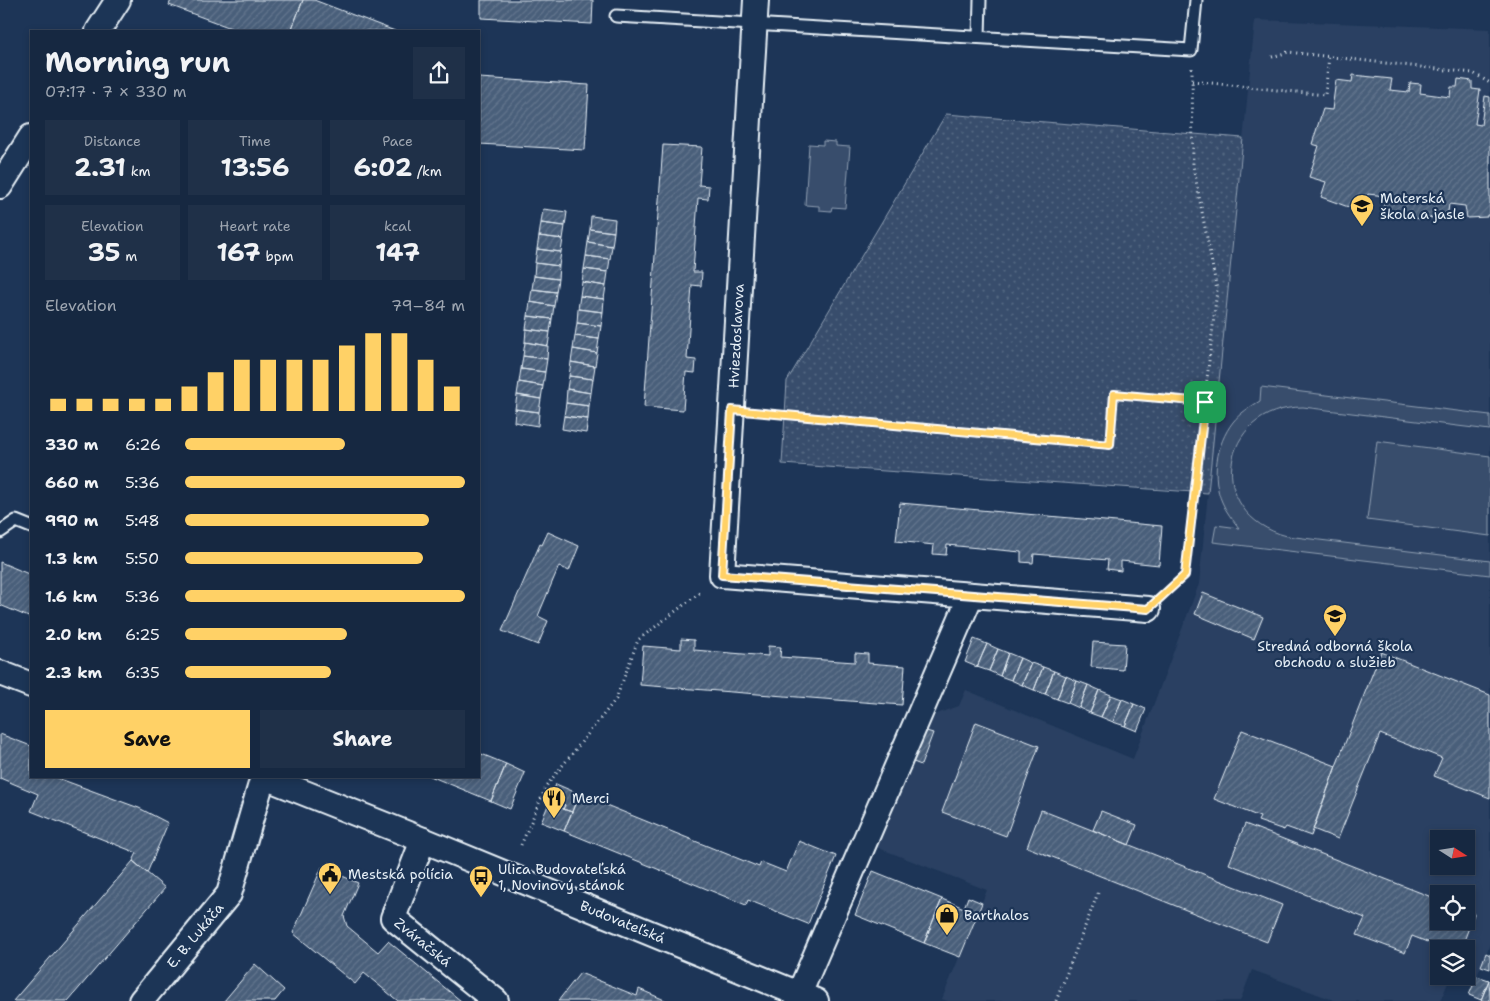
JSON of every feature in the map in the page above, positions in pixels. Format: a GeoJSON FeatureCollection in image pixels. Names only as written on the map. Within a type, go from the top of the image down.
{"type":"FeatureCollection","features":[{"type":"Feature","properties":{"kind":"street"},"geometry":{"type":"LineString","coordinates":[[99,30],[118,0]]}},
{"type":"Feature","properties":{"kind":"street","name":"Hviezdoslavova"},"geometry":{"type":"LineString","coordinates":[[722,575],[755,12]]}},
{"type":"Feature","properties":{"kind":"street"},"geometry":{"type":"LineString","coordinates":[[0,186],[30,139]]}},
{"type":"Feature","properties":{"kind":"street"},"geometry":{"type":"LineString","coordinates":[[722,575],[1148,609]]}},
{"type":"Feature","properties":{"kind":"street"},"geometry":{"type":"LineString","coordinates":[[808,998],[971,595]]}},
{"type":"Feature","properties":{"kind":"street"},"geometry":{"type":"LineString","coordinates":[[0,673],[30,686]]}},
{"type":"Feature","properties":{"kind":"street","name":"E. B. Lukáča"},"geometry":{"type":"LineString","coordinates":[[142,1001],[229,894],[261,778]]}},
{"type":"Feature","properties":{"kind":"street","name":"Budovateľská"},"geometry":{"type":"LineString","coordinates":[[267,778],[808,998]]}},
{"type":"Feature","properties":{"kind":"street","name":"Zváračská"},"geometry":{"type":"LineString","coordinates":[[423,840],[393,918],[496,1001]]}},
{"type":"Feature","properties":{"kind":"lane"},"geometry":{"type":"LineString","coordinates":[[978,37],[980,0]]}},
{"type":"Feature","properties":{"kind":"lane"},"geometry":{"type":"LineString","coordinates":[[616,16],[755,12],[978,37],[1191,50],[1196,0]]}},
{"type":"Feature","properties":{"kind":"lane"},"geometry":{"type":"LineString","coordinates":[[0,532],[16,521],[30,527]]}},
{"type":"Feature","properties":{"kind":"path"},"geometry":{"type":"LineString","coordinates":[[1148,609],[1185,575],[1217,290],[1193,165],[1191,50]]}},
{"type":"Feature","properties":{"kind":"path"},"geometry":{"type":"LineString","coordinates":[[1272,57],[1288,52],[1473,73],[1490,83]]}},
{"type":"Feature","properties":{"kind":"path"},"geometry":{"type":"LineString","coordinates":[[1192,80],[1325,95],[1329,56]]}},
{"type":"Feature","properties":{"kind":"path"},"geometry":{"type":"LineString","coordinates":[[732,410],[1110,445],[1114,394],[1205,402]]}},
{"type":"Feature","properties":{"kind":"path"},"geometry":{"type":"LineString","coordinates":[[521,845],[548,785],[616,698],[638,640],[722,575]]}},
{"type":"Feature","properties":{"kind":"path"},"geometry":{"type":"LineString","coordinates":[[1056,1001],[1098,893]]}},
{"type":"Feature","properties":{"kind":"shaded area","name":"Stredná odborná škola obchodu a služieb"},"geometry":{"type":"Polygon","coordinates":[[[1255,20],[1490,29],[1490,944],[1477,976],[1475,975],[1475,940],[1430,940],[1430,985],[1447,985],[1440,1001],[1336,1001],[1252,970],[1240,1001],[948,1001],[942,999],[987,890],[876,847],[923,730],[937,714],[959,706],[966,690],[1133,759],[1199,584],[1255,20]]]}},
{"type":"Feature","properties":{"kind":"shaded area"},"geometry":{"type":"Polygon","coordinates":[[[946,114],[1243,138],[1208,493],[782,464],[787,381],[946,114]]]}},
{"type":"Feature","properties":{"kind":"shaded area"},"geometry":{"type":"Polygon","coordinates":[[[823,141],[836,142],[836,146],[850,147],[845,208],[832,207],[831,211],[819,210],[819,206],[805,205],[809,144],[823,145],[823,141]]]}},
{"type":"Feature","properties":{"kind":"shaded area"},"geometry":{"type":"Polygon","coordinates":[[[1261,387],[1490,415],[1490,430],[1303,407],[1275,412],[1253,424],[1239,442],[1232,464],[1233,486],[1243,507],[1260,524],[1287,536],[1490,561],[1490,575],[1213,542],[1216,525],[1239,528],[1222,502],[1219,492],[1216,472],[1219,450],[1233,422],[1242,413],[1260,401],[1261,387]]]}},
{"type":"Feature","properties":{"kind":"shaded area"},"geometry":{"type":"Polygon","coordinates":[[[1377,441],[1490,456],[1490,536],[1367,520],[1377,441]]]}},
{"type":"Feature","properties":{"kind":"building"},"geometry":{"type":"Polygon","coordinates":[[[171,0],[303,0],[291,30],[236,30],[169,5],[171,0]]]}},
{"type":"Feature","properties":{"kind":"building"},"geometry":{"type":"Polygon","coordinates":[[[303,0],[314,0],[392,30],[291,30],[303,0]]]}},
{"type":"Feature","properties":{"kind":"building"},"geometry":{"type":"Polygon","coordinates":[[[481,0],[593,0],[592,24],[481,18],[481,0]]]}},
{"type":"Feature","properties":{"kind":"building"},"geometry":{"type":"Polygon","coordinates":[[[1353,75],[1392,79],[1390,90],[1409,92],[1410,83],[1421,84],[1420,93],[1450,97],[1451,87],[1457,87],[1458,79],[1472,81],[1472,89],[1480,90],[1475,124],[1481,125],[1485,96],[1490,97],[1490,215],[1487,215],[1487,217],[1467,218],[1465,206],[1449,204],[1447,220],[1420,216],[1420,219],[1409,217],[1409,215],[1383,212],[1385,196],[1368,194],[1362,212],[1321,197],[1326,182],[1309,177],[1319,146],[1312,144],[1323,109],[1332,110],[1336,80],[1352,82],[1353,75]]]}},
{"type":"Feature","properties":{"kind":"building"},"geometry":{"type":"Polygon","coordinates":[[[480,78],[589,85],[585,150],[480,144],[480,78]]]}},
{"type":"Feature","properties":{"kind":"building"},"geometry":{"type":"Polygon","coordinates":[[[663,145],[702,147],[699,185],[709,186],[708,199],[698,198],[693,272],[702,272],[701,286],[692,285],[687,359],[696,360],[695,373],[686,372],[683,410],[644,407],[663,145]]]}},
{"type":"Feature","properties":{"kind":"building"},"geometry":{"type":"Polygon","coordinates":[[[543,209],[567,212],[565,226],[541,223],[543,209]]]}},
{"type":"Feature","properties":{"kind":"building"},"geometry":{"type":"Polygon","coordinates":[[[591,216],[615,219],[614,232],[590,229],[591,216]]]}},
{"type":"Feature","properties":{"kind":"building"},"geometry":{"type":"Polygon","coordinates":[[[541,223],[565,226],[563,239],[539,236],[541,223]]]}},
{"type":"Feature","properties":{"kind":"building"},"geometry":{"type":"Polygon","coordinates":[[[590,229],[614,232],[612,246],[588,242],[590,229]]]}},
{"type":"Feature","properties":{"kind":"building"},"geometry":{"type":"Polygon","coordinates":[[[539,236],[563,239],[561,252],[537,249],[539,236]]]}},
{"type":"Feature","properties":{"kind":"building"},"geometry":{"type":"Polygon","coordinates":[[[588,242],[612,246],[610,259],[586,256],[588,242]]]}},
{"type":"Feature","properties":{"kind":"building"},"geometry":{"type":"Polygon","coordinates":[[[537,249],[561,252],[559,266],[535,263],[537,249]]]}},
{"type":"Feature","properties":{"kind":"building"},"geometry":{"type":"Polygon","coordinates":[[[586,256],[610,259],[608,272],[584,269],[586,256]]]}},
{"type":"Feature","properties":{"kind":"building"},"geometry":{"type":"Polygon","coordinates":[[[535,263],[559,266],[558,279],[534,276],[535,263]]]}},
{"type":"Feature","properties":{"kind":"building"},"geometry":{"type":"Polygon","coordinates":[[[584,269],[608,272],[606,286],[582,282],[584,269]]]}},
{"type":"Feature","properties":{"kind":"building"},"geometry":{"type":"Polygon","coordinates":[[[534,276],[558,279],[556,292],[532,289],[534,276]]]}},
{"type":"Feature","properties":{"kind":"building"},"geometry":{"type":"Polygon","coordinates":[[[582,282],[606,286],[604,299],[580,296],[582,282]]]}},
{"type":"Feature","properties":{"kind":"building"},"geometry":{"type":"Polygon","coordinates":[[[532,289],[556,292],[554,306],[530,302],[532,289]]]}},
{"type":"Feature","properties":{"kind":"building"},"geometry":{"type":"Polygon","coordinates":[[[580,296],[604,299],[603,312],[578,309],[580,296]]]}},
{"type":"Feature","properties":{"kind":"building"},"geometry":{"type":"Polygon","coordinates":[[[530,302],[554,306],[552,319],[528,316],[530,302]]]}},
{"type":"Feature","properties":{"kind":"building"},"geometry":{"type":"Polygon","coordinates":[[[578,309],[603,312],[601,326],[577,323],[578,309]]]}},
{"type":"Feature","properties":{"kind":"building"},"geometry":{"type":"Polygon","coordinates":[[[528,316],[552,319],[550,332],[526,329],[528,316]]]}},
{"type":"Feature","properties":{"kind":"building"},"geometry":{"type":"Polygon","coordinates":[[[577,323],[601,326],[599,339],[575,336],[577,323]]]}},
{"type":"Feature","properties":{"kind":"building"},"geometry":{"type":"Polygon","coordinates":[[[526,329],[550,332],[548,346],[525,342],[526,329]]]}},
{"type":"Feature","properties":{"kind":"building"},"geometry":{"type":"Polygon","coordinates":[[[575,336],[599,339],[597,353],[573,349],[575,336]]]}},
{"type":"Feature","properties":{"kind":"building"},"geometry":{"type":"Polygon","coordinates":[[[525,342],[548,346],[547,359],[523,356],[525,342]]]}},
{"type":"Feature","properties":{"kind":"building"},"geometry":{"type":"Polygon","coordinates":[[[573,349],[597,353],[595,366],[571,362],[573,349]]]}},
{"type":"Feature","properties":{"kind":"building"},"geometry":{"type":"Polygon","coordinates":[[[523,356],[547,359],[545,372],[521,369],[523,356]]]}},
{"type":"Feature","properties":{"kind":"building"},"geometry":{"type":"Polygon","coordinates":[[[571,362],[595,366],[593,379],[569,376],[571,362]]]}},
{"type":"Feature","properties":{"kind":"building"},"geometry":{"type":"Polygon","coordinates":[[[521,369],[545,372],[543,386],[519,382],[521,369]]]}},
{"type":"Feature","properties":{"kind":"building"},"geometry":{"type":"Polygon","coordinates":[[[569,376],[593,379],[591,393],[567,389],[569,376]]]}},
{"type":"Feature","properties":{"kind":"building"},"geometry":{"type":"Polygon","coordinates":[[[519,382],[543,386],[541,399],[517,395],[519,382]]]}},
{"type":"Feature","properties":{"kind":"building"},"geometry":{"type":"Polygon","coordinates":[[[567,389],[591,393],[589,406],[566,403],[567,389]]]}},
{"type":"Feature","properties":{"kind":"building"},"geometry":{"type":"Polygon","coordinates":[[[517,395],[541,399],[539,412],[515,409],[517,395]]]}},
{"type":"Feature","properties":{"kind":"building"},"geometry":{"type":"Polygon","coordinates":[[[566,403],[589,406],[588,419],[564,416],[566,403]]]}},
{"type":"Feature","properties":{"kind":"building"},"geometry":{"type":"Polygon","coordinates":[[[515,409],[539,412],[538,426],[514,422],[515,409]]]}},
{"type":"Feature","properties":{"kind":"building"},"geometry":{"type":"Polygon","coordinates":[[[564,416],[588,419],[586,433],[562,429],[564,416]]]}},
{"type":"Feature","properties":{"kind":"building"},"geometry":{"type":"Polygon","coordinates":[[[900,503],[1162,526],[1159,565],[1121,561],[1121,571],[1107,569],[1108,560],[1034,554],[1033,563],[1021,562],[1021,552],[947,545],[946,555],[933,554],[934,545],[896,541],[900,503]]]}},
{"type":"Feature","properties":{"kind":"building"},"geometry":{"type":"Polygon","coordinates":[[[548,532],[579,546],[569,571],[559,566],[538,616],[548,621],[538,645],[502,631],[540,544],[542,545],[548,532]]]}},
{"type":"Feature","properties":{"kind":"building"},"geometry":{"type":"Polygon","coordinates":[[[0,562],[30,575],[30,618],[0,605],[0,562]]]}},
{"type":"Feature","properties":{"kind":"building"},"geometry":{"type":"Polygon","coordinates":[[[1203,593],[1263,617],[1254,639],[1195,614],[1203,593]]]}},
{"type":"Feature","properties":{"kind":"building"},"geometry":{"type":"Polygon","coordinates":[[[681,639],[694,640],[694,650],[768,656],[768,646],[781,647],[780,657],[855,662],[855,653],[868,654],[868,663],[905,666],[902,705],[640,685],[643,646],[681,649],[681,639]]]}},
{"type":"Feature","properties":{"kind":"building"},"geometry":{"type":"Polygon","coordinates":[[[974,639],[987,644],[977,667],[965,662],[974,639]]]}},
{"type":"Feature","properties":{"kind":"building"},"geometry":{"type":"Polygon","coordinates":[[[1093,642],[1125,644],[1123,670],[1091,667],[1093,642]]]}},
{"type":"Feature","properties":{"kind":"building"},"geometry":{"type":"Polygon","coordinates":[[[987,644],[998,649],[989,671],[977,667],[987,644]]]}},
{"type":"Feature","properties":{"kind":"building"},"geometry":{"type":"Polygon","coordinates":[[[998,649],[1008,653],[1000,676],[989,671],[998,649]]]}},
{"type":"Feature","properties":{"kind":"building"},"geometry":{"type":"Polygon","coordinates":[[[1381,652],[1490,695],[1490,798],[1434,776],[1442,758],[1380,734],[1338,839],[1313,829],[1381,652]]]}},
{"type":"Feature","properties":{"kind":"building"},"geometry":{"type":"Polygon","coordinates":[[[1008,653],[1020,658],[1011,680],[1000,676],[1008,653]]]}},
{"type":"Feature","properties":{"kind":"building"},"geometry":{"type":"Polygon","coordinates":[[[1020,658],[1031,663],[1022,685],[1011,680],[1020,658]]]}},
{"type":"Feature","properties":{"kind":"building"},"geometry":{"type":"Polygon","coordinates":[[[1031,663],[1043,667],[1034,690],[1022,685],[1031,663]]]}},
{"type":"Feature","properties":{"kind":"building"},"geometry":{"type":"Polygon","coordinates":[[[1043,667],[1054,671],[1045,694],[1034,690],[1043,667]]]}},
{"type":"Feature","properties":{"kind":"building"},"geometry":{"type":"Polygon","coordinates":[[[1054,671],[1066,676],[1057,699],[1045,694],[1054,671]]]}},
{"type":"Feature","properties":{"kind":"building"},"geometry":{"type":"Polygon","coordinates":[[[1066,676],[1077,681],[1068,703],[1057,699],[1066,676]]]}},
{"type":"Feature","properties":{"kind":"building"},"geometry":{"type":"Polygon","coordinates":[[[1077,681],[1088,685],[1079,708],[1068,703],[1077,681]]]}},
{"type":"Feature","properties":{"kind":"building"},"geometry":{"type":"Polygon","coordinates":[[[1088,685],[1099,690],[1090,713],[1079,708],[1088,685]]]}},
{"type":"Feature","properties":{"kind":"building"},"geometry":{"type":"Polygon","coordinates":[[[1099,690],[1111,695],[1101,717],[1090,713],[1099,690]]]}},
{"type":"Feature","properties":{"kind":"building"},"geometry":{"type":"Polygon","coordinates":[[[1111,695],[1122,699],[1113,722],[1101,717],[1111,695]]]}},
{"type":"Feature","properties":{"kind":"building"},"geometry":{"type":"Polygon","coordinates":[[[1122,699],[1134,704],[1125,726],[1113,722],[1122,699]]]}},
{"type":"Feature","properties":{"kind":"building"},"geometry":{"type":"Polygon","coordinates":[[[1134,704],[1146,709],[1137,731],[1125,726],[1134,704]]]}},
{"type":"Feature","properties":{"kind":"building"},"geometry":{"type":"Polygon","coordinates":[[[976,722],[1039,746],[1006,836],[942,812],[976,722]]]}},
{"type":"Feature","properties":{"kind":"building"},"geometry":{"type":"Polygon","coordinates":[[[923,730],[933,733],[921,765],[911,761],[923,730]]]}},
{"type":"Feature","properties":{"kind":"building"},"geometry":{"type":"Polygon","coordinates":[[[1242,730],[1336,766],[1311,836],[1286,827],[1284,830],[1258,821],[1260,817],[1214,799],[1242,730]]]}},
{"type":"Feature","properties":{"kind":"building"},"geometry":{"type":"Polygon","coordinates":[[[0,734],[30,746],[30,778],[57,778],[139,808],[168,823],[147,873],[133,861],[137,853],[31,811],[38,794],[0,778],[0,734]]]}},
{"type":"Feature","properties":{"kind":"building"},"geometry":{"type":"Polygon","coordinates":[[[480,753],[506,764],[491,801],[435,778],[480,778],[480,753]]]}},
{"type":"Feature","properties":{"kind":"building"},"geometry":{"type":"Polygon","coordinates":[[[506,764],[525,773],[510,809],[491,801],[506,764]]]}},
{"type":"Feature","properties":{"kind":"building"},"geometry":{"type":"Polygon","coordinates":[[[556,784],[579,794],[572,812],[563,809],[565,805],[552,800],[551,804],[549,803],[556,784]]]}},
{"type":"Feature","properties":{"kind":"building"},"geometry":{"type":"Polygon","coordinates":[[[579,794],[759,867],[761,862],[786,872],[799,841],[836,856],[808,924],[748,900],[746,905],[564,831],[579,794]]]}},
{"type":"Feature","properties":{"kind":"building"},"geometry":{"type":"Polygon","coordinates":[[[552,800],[565,805],[563,809],[572,812],[564,831],[541,822],[552,800]]]}},
{"type":"Feature","properties":{"kind":"building"},"geometry":{"type":"Polygon","coordinates":[[[1041,810],[1282,905],[1267,942],[1027,847],[1041,810]]]}},
{"type":"Feature","properties":{"kind":"building"},"geometry":{"type":"Polygon","coordinates":[[[1101,811],[1137,825],[1129,845],[1093,830],[1101,811]]]}},
{"type":"Feature","properties":{"kind":"building"},"geometry":{"type":"Polygon","coordinates":[[[1245,824],[1430,896],[1430,930],[1468,930],[1464,940],[1430,940],[1430,943],[1412,936],[1405,953],[1357,935],[1365,918],[1229,864],[1245,824]]]}},
{"type":"Feature","properties":{"kind":"building"},"geometry":{"type":"Polygon","coordinates":[[[133,861],[165,888],[68,1001],[13,1001],[133,861]]]}},
{"type":"Feature","properties":{"kind":"building"},"geometry":{"type":"Polygon","coordinates":[[[322,867],[358,883],[344,916],[347,926],[378,952],[388,941],[461,1001],[398,1001],[364,973],[355,984],[293,933],[322,867]]]}},
{"type":"Feature","properties":{"kind":"building"},"geometry":{"type":"Polygon","coordinates":[[[873,871],[942,899],[924,943],[855,915],[873,871]]]}},
{"type":"Feature","properties":{"kind":"building"},"geometry":{"type":"Polygon","coordinates":[[[968,897],[982,903],[960,957],[924,943],[942,899],[964,908],[968,897]]]}},
{"type":"Feature","properties":{"kind":"building"},"geometry":{"type":"Polygon","coordinates":[[[1486,953],[1490,955],[1490,969],[1481,966],[1486,953]]]}},
{"type":"Feature","properties":{"kind":"building"},"geometry":{"type":"Polygon","coordinates":[[[255,964],[284,990],[275,1001],[224,1001],[255,964]]]}},
{"type":"Feature","properties":{"kind":"building"},"geometry":{"type":"Polygon","coordinates":[[[580,973],[637,996],[639,989],[667,1001],[558,1001],[580,973]]]}},
{"type":"Feature","properties":{"kind":"building"},"geometry":{"type":"Polygon","coordinates":[[[1477,976],[1489,980],[1481,1000],[1469,995],[1473,985],[1475,985],[1477,976]]]}},
{"type":"Feature","properties":{"kind":"building"},"geometry":{"type":"Polygon","coordinates":[[[1489,980],[1490,1001],[1484,1001],[1481,1000],[1489,980]]]}},
{"type":"Feature","properties":{"kind":"place","name":"Materská škola a jasle"},"geometry":{"type":"Point","coordinates":[1362,227]}},
{"type":"Feature","properties":{"kind":"place","name":"Stredná odborná škola obchodu a služieb"},"geometry":{"type":"Point","coordinates":[1335,637]}},
{"type":"Feature","properties":{"kind":"place","name":"Merci"},"geometry":{"type":"Point","coordinates":[554,819]}},
{"type":"Feature","properties":{"kind":"place","name":"Mestská polícia"},"geometry":{"type":"Point","coordinates":[330,895]}},
{"type":"Feature","properties":{"kind":"place","name":"Ulica Budovateľská 1, Novinový stánok"},"geometry":{"type":"Point","coordinates":[481,898]}},
{"type":"Feature","properties":{"kind":"place","name":"Barthalos"},"geometry":{"type":"Point","coordinates":[947,936]}},
{"type":"Feature","properties":{"kind":"route"},"geometry":{"type":"LineString","coordinates":[[1114,394],[1205,402],[1185,575],[1148,609],[722,575],[732,410],[1110,445],[1114,394]]}}]}
